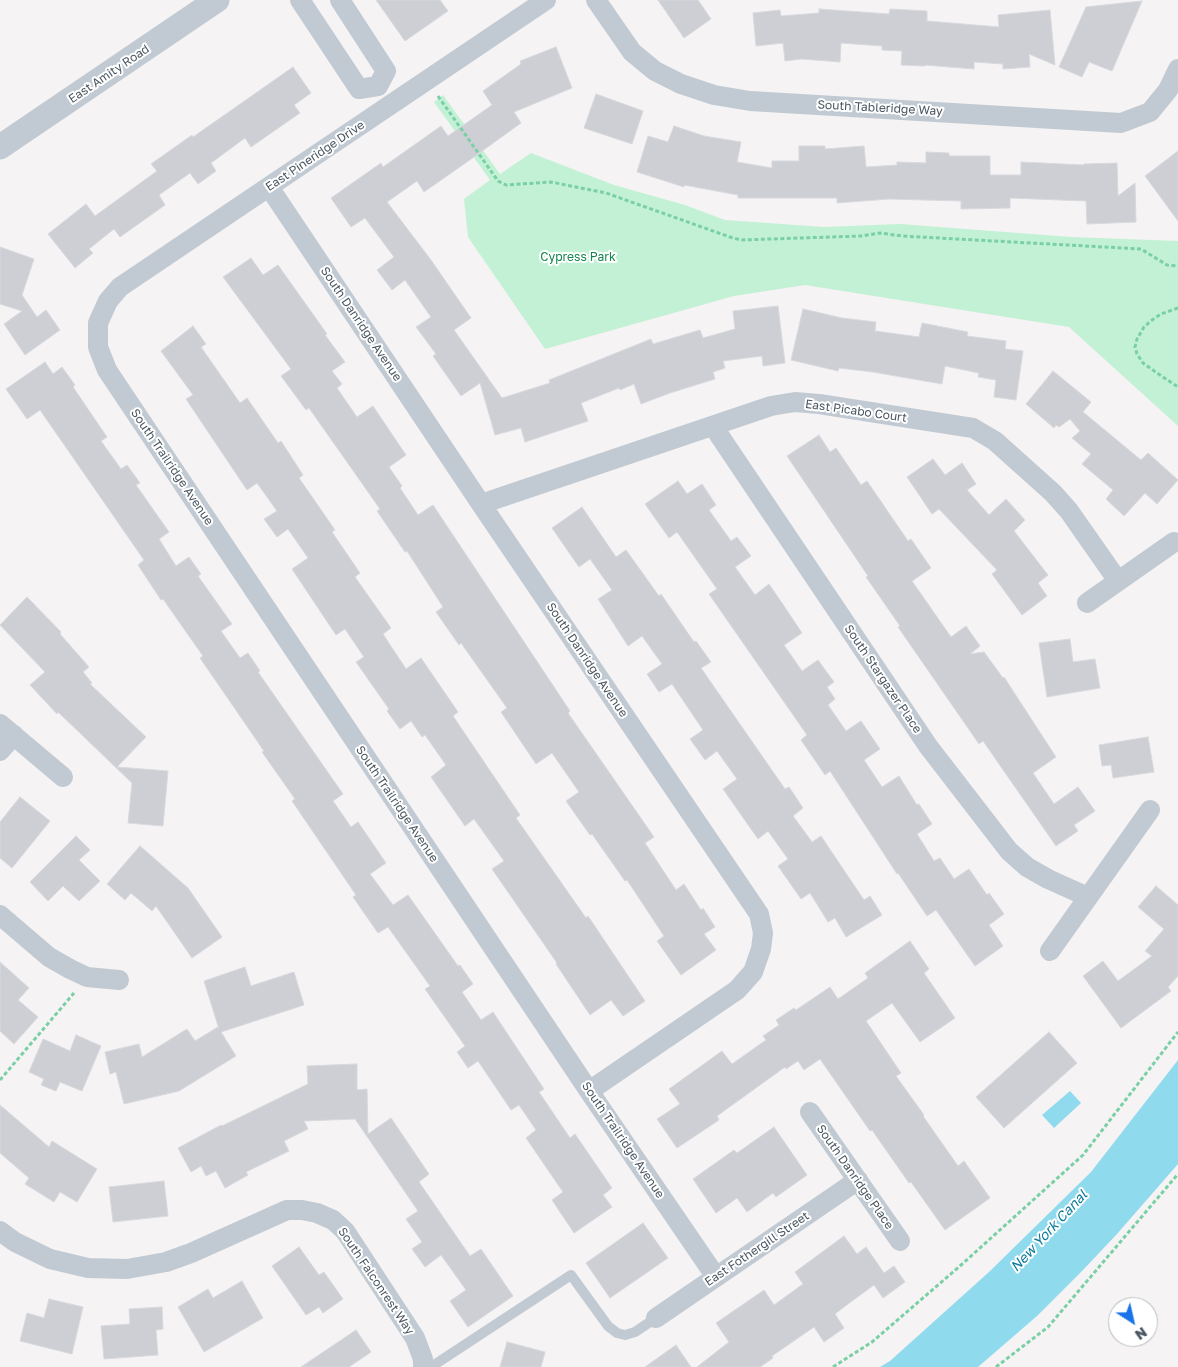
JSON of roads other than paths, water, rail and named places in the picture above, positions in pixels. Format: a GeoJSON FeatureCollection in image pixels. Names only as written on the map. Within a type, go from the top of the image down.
{"type":"FeatureCollection","features":[{"type":"Feature","properties":{"kind":"street","name":"East Amity Road"},"geometry":{"type":"LineString","coordinates":[[0,147],[217,0]]}},
{"type":"Feature","properties":{"kind":"street"},"geometry":{"type":"LineString","coordinates":[[300,0],[359,89],[378,86]]}},
{"type":"Feature","properties":{"kind":"street"},"geometry":{"type":"LineString","coordinates":[[340,0],[386,71],[378,86]]}},
{"type":"Feature","properties":{"kind":"street","name":"East Pineridge Drive"},"geometry":{"type":"LineString","coordinates":[[98,323],[108,301],[120,287],[546,0]]}},
{"type":"Feature","properties":{"kind":"street","name":"South Tableridge Way"},"geometry":{"type":"LineString","coordinates":[[596,0],[632,52],[654,72],[681,84],[714,95],[750,101],[1121,123],[1150,112],[1168,90],[1178,69]]}},
{"type":"Feature","properties":{"kind":"street"},"geometry":{"type":"LineString","coordinates":[[378,86],[390,105]]}},
{"type":"Feature","properties":{"kind":"street","name":"South Danridge Avenue"},"geometry":{"type":"LineString","coordinates":[[269,187],[759,914],[763,933],[761,949],[753,972],[737,990],[589,1091]]}},
{"type":"Feature","properties":{"kind":"street","name":"South Trailridge Avenue"},"geometry":{"type":"LineString","coordinates":[[98,323],[98,347],[107,370],[589,1091],[716,1277]]}},
{"type":"Feature","properties":{"kind":"street","name":"East Picabo Court"},"geometry":{"type":"LineString","coordinates":[[481,504],[771,406],[795,402],[819,404],[973,428],[995,441],[1053,492],[1069,511],[1118,581]]}},
{"type":"Feature","properties":{"kind":"street","name":"South Stargazer Place"},"geometry":{"type":"LineString","coordinates":[[713,426],[928,746],[1009,851],[1027,867],[1088,897]]}},
{"type":"Feature","properties":{"kind":"street"},"geometry":{"type":"LineString","coordinates":[[1087,603],[1174,542]]}},
{"type":"Feature","properties":{"kind":"street"},"geometry":{"type":"LineString","coordinates":[[0,752],[7,729],[63,777]]}},
{"type":"Feature","properties":{"kind":"street"},"geometry":{"type":"LineString","coordinates":[[1050,951],[1150,810]]}},
{"type":"Feature","properties":{"kind":"street"},"geometry":{"type":"LineString","coordinates":[[0,915],[49,957],[87,977],[119,980]]}},
{"type":"Feature","properties":{"kind":"street","name":"South Danridge Place"},"geometry":{"type":"LineString","coordinates":[[810,1112],[900,1241]]}},
{"type":"Feature","properties":{"kind":"street","name":"East Fothergill Street"},"geometry":{"type":"LineString","coordinates":[[656,1318],[858,1180]]}},
{"type":"Feature","properties":{"kind":"street","name":"South Falconrest Way"},"geometry":{"type":"LineString","coordinates":[[0,1231],[15,1242],[50,1259],[88,1268],[127,1269],[166,1262],[287,1210],[317,1213],[333,1220],[345,1231],[415,1338],[423,1359],[423,1367]]}},
{"type":"Feature","properties":{"kind":"lane"},"geometry":{"type":"LineString","coordinates":[[431,1367],[571,1275],[608,1326],[617,1333],[625,1335],[635,1332],[656,1318]]}},
{"type":"Feature","properties":{"kind":"water","name":"New York Canal"},"geometry":{"type":"Polygon","coordinates":[[[1178,1060],[1178,1164],[1083,1270],[1037,1316],[978,1367],[880,1367],[890,1361],[989,1272],[1091,1172],[1178,1060]]]}},
{"type":"Feature","properties":{"kind":"water"},"geometry":{"type":"Polygon","coordinates":[[[1070,1091],[1081,1103],[1054,1128],[1042,1115],[1070,1091]]]}},
{"type":"Feature","properties":{"kind":"park label","name":"Cypress Park"},"geometry":{"type":"Point","coordinates":[578,257]}}]}
